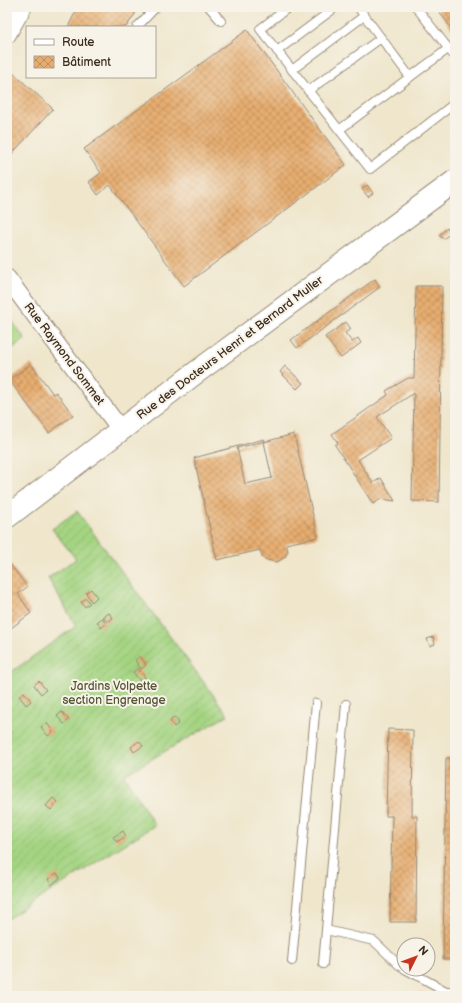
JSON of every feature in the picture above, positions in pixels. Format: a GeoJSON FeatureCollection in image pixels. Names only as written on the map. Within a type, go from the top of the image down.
{"type":"FeatureCollection","features":[{"type":"Feature","properties":{"kind":"main road","name":"Rue des Docteurs Henri et Bernard Muller"},"geometry":{"type":"LineString","coordinates":[[8,515],[194,374],[455,181]]}},
{"type":"Feature","properties":{"kind":"street"},"geometry":{"type":"LineString","coordinates":[[7,35],[23,7]]}},
{"type":"Feature","properties":{"kind":"street","name":"Rue Raymond Sommet"},"geometry":{"type":"LineString","coordinates":[[7,278],[121,430]]}},
{"type":"Feature","properties":{"kind":"lane"},"geometry":{"type":"LineString","coordinates":[[138,26],[156,7]]}},
{"type":"Feature","properties":{"kind":"lane"},"geometry":{"type":"LineString","coordinates":[[209,7],[221,21]]}},
{"type":"Feature","properties":{"kind":"lane"},"geometry":{"type":"LineString","coordinates":[[289,7],[260,29],[370,169],[455,103]]}},
{"type":"Feature","properties":{"kind":"lane"},"geometry":{"type":"LineString","coordinates":[[277,51],[336,7]]}},
{"type":"Feature","properties":{"kind":"lane"},"geometry":{"type":"LineString","coordinates":[[358,7],[410,77]]}},
{"type":"Feature","properties":{"kind":"lane"},"geometry":{"type":"LineString","coordinates":[[416,7],[455,57]]}},
{"type":"Feature","properties":{"kind":"lane"},"geometry":{"type":"LineString","coordinates":[[292,70],[364,16]]}},
{"type":"Feature","properties":{"kind":"lane"},"geometry":{"type":"LineString","coordinates":[[308,91],[381,38]]}},
{"type":"Feature","properties":{"kind":"lane"},"geometry":{"type":"LineString","coordinates":[[339,130],[448,49]]}},
{"type":"Feature","properties":{"kind":"lane"},"geometry":{"type":"LineString","coordinates":[[292,961],[316,703]]}},
{"type":"Feature","properties":{"kind":"lane"},"geometry":{"type":"LineString","coordinates":[[323,964],[346,704]]}},
{"type":"Feature","properties":{"kind":"lane"},"geometry":{"type":"LineString","coordinates":[[326,930],[374,941],[396,963]]}},
{"type":"Feature","properties":{"kind":"lane"},"geometry":{"type":"LineString","coordinates":[[420,977],[446,991],[455,991]]}},
{"type":"Feature","properties":{"kind":"green space"},"geometry":{"type":"Polygon","coordinates":[[[7,314],[25,339],[7,352],[7,314]]]}},
{"type":"Feature","properties":{"kind":"green space","name":"Jardins Volpette section Engrenage"},"geometry":{"type":"Polygon","coordinates":[[[77,511],[228,715],[124,775],[155,825],[7,919],[7,675],[76,626],[48,578],[76,559],[52,529],[77,511]]]}},
{"type":"Feature","properties":{"kind":"building"},"geometry":{"type":"Polygon","coordinates":[[[78,7],[136,7],[135,14],[127,26],[68,26],[78,7]]]}},
{"type":"Feature","properties":{"kind":"building"},"geometry":{"type":"Polygon","coordinates":[[[436,7],[455,7],[454,32],[436,7]]]}},
{"type":"Feature","properties":{"kind":"building"},"geometry":{"type":"Polygon","coordinates":[[[247,30],[346,165],[184,286],[110,185],[98,195],[89,182],[101,173],[84,149],[247,30]]]}},
{"type":"Feature","properties":{"kind":"building"},"geometry":{"type":"Polygon","coordinates":[[[13,73],[53,109],[7,159],[7,93],[12,88],[7,83],[7,80],[13,73]]]}},
{"type":"Feature","properties":{"kind":"building"},"geometry":{"type":"Polygon","coordinates":[[[367,185],[373,193],[368,197],[362,189],[367,185]]]}},
{"type":"Feature","properties":{"kind":"building"},"geometry":{"type":"Polygon","coordinates":[[[447,228],[451,233],[443,239],[439,235],[447,228]]]}},
{"type":"Feature","properties":{"kind":"building"},"geometry":{"type":"Polygon","coordinates":[[[375,279],[380,287],[297,348],[291,340],[375,279]]]}},
{"type":"Feature","properties":{"kind":"building"},"geometry":{"type":"Polygon","coordinates":[[[416,286],[442,286],[439,502],[412,501],[414,393],[377,417],[391,438],[358,460],[373,483],[381,478],[395,501],[381,499],[373,504],[335,445],[338,443],[332,434],[388,395],[386,391],[408,378],[414,378],[416,286]]]}},
{"type":"Feature","properties":{"kind":"building"},"geometry":{"type":"Polygon","coordinates":[[[346,322],[351,329],[345,333],[352,342],[358,338],[361,343],[341,358],[325,337],[346,322]]]}},
{"type":"Feature","properties":{"kind":"building"},"geometry":{"type":"Polygon","coordinates":[[[31,364],[53,394],[56,392],[73,415],[49,433],[9,380],[31,364]]]}},
{"type":"Feature","properties":{"kind":"building"},"geometry":{"type":"Polygon","coordinates":[[[285,366],[303,383],[297,389],[280,372],[285,366]]]}},
{"type":"Feature","properties":{"kind":"building"},"geometry":{"type":"Polygon","coordinates":[[[294,434],[318,537],[286,544],[288,551],[285,557],[277,562],[267,560],[262,557],[260,550],[217,560],[194,458],[264,439],[265,441],[237,448],[245,484],[272,478],[264,442],[294,434]]]}},
{"type":"Feature","properties":{"kind":"building"},"geometry":{"type":"Polygon","coordinates":[[[7,560],[27,587],[18,594],[31,613],[7,631],[7,560]]]}},
{"type":"Feature","properties":{"kind":"building"},"geometry":{"type":"Polygon","coordinates":[[[91,589],[97,597],[92,602],[86,593],[91,589]]]}},
{"type":"Feature","properties":{"kind":"building"},"geometry":{"type":"Polygon","coordinates":[[[86,598],[90,603],[85,607],[81,602],[86,598]]]}},
{"type":"Feature","properties":{"kind":"building"},"geometry":{"type":"Polygon","coordinates":[[[109,613],[113,618],[107,622],[103,617],[109,613]]]}},
{"type":"Feature","properties":{"kind":"building"},"geometry":{"type":"Polygon","coordinates":[[[102,618],[106,624],[101,628],[97,622],[102,618]]]}},
{"type":"Feature","properties":{"kind":"building"},"geometry":{"type":"Polygon","coordinates":[[[433,637],[435,644],[430,646],[427,639],[433,637]]]}},
{"type":"Feature","properties":{"kind":"building"},"geometry":{"type":"Polygon","coordinates":[[[140,656],[146,665],[141,669],[135,660],[140,656]]]}},
{"type":"Feature","properties":{"kind":"building"},"geometry":{"type":"Polygon","coordinates":[[[138,668],[145,677],[140,681],[133,672],[138,668]]]}},
{"type":"Feature","properties":{"kind":"building"},"geometry":{"type":"Polygon","coordinates":[[[39,681],[46,690],[41,694],[34,685],[39,681]]]}},
{"type":"Feature","properties":{"kind":"building"},"geometry":{"type":"Polygon","coordinates":[[[24,692],[31,701],[26,705],[19,696],[24,692]]]}},
{"type":"Feature","properties":{"kind":"building"},"geometry":{"type":"Polygon","coordinates":[[[62,712],[69,720],[64,724],[57,716],[62,712]]]}},
{"type":"Feature","properties":{"kind":"building"},"geometry":{"type":"Polygon","coordinates":[[[175,717],[179,723],[174,727],[170,721],[175,717]]]}},
{"type":"Feature","properties":{"kind":"building"},"geometry":{"type":"Polygon","coordinates":[[[47,723],[53,732],[48,736],[41,727],[47,723]]]}},
{"type":"Feature","properties":{"kind":"building"},"geometry":{"type":"Polygon","coordinates":[[[388,729],[413,730],[412,816],[417,816],[416,922],[390,922],[392,816],[386,816],[388,729]]]}},
{"type":"Feature","properties":{"kind":"building"},"geometry":{"type":"Polygon","coordinates":[[[139,741],[143,746],[134,752],[131,747],[139,741]]]}},
{"type":"Feature","properties":{"kind":"building"},"geometry":{"type":"Polygon","coordinates":[[[446,758],[455,758],[455,959],[443,959],[446,758]]]}},
{"type":"Feature","properties":{"kind":"building"},"geometry":{"type":"Polygon","coordinates":[[[53,798],[58,802],[51,810],[46,806],[53,798]]]}},
{"type":"Feature","properties":{"kind":"building"},"geometry":{"type":"Polygon","coordinates":[[[123,831],[126,836],[117,842],[113,837],[123,831]]]}},
{"type":"Feature","properties":{"kind":"building"},"geometry":{"type":"Polygon","coordinates":[[[57,873],[60,878],[51,885],[48,879],[57,873]]]}},
{"type":"Feature","properties":{"kind":"building"},"geometry":{"type":"Polygon","coordinates":[[[420,992],[427,996],[418,996],[420,992]]]}}]}
